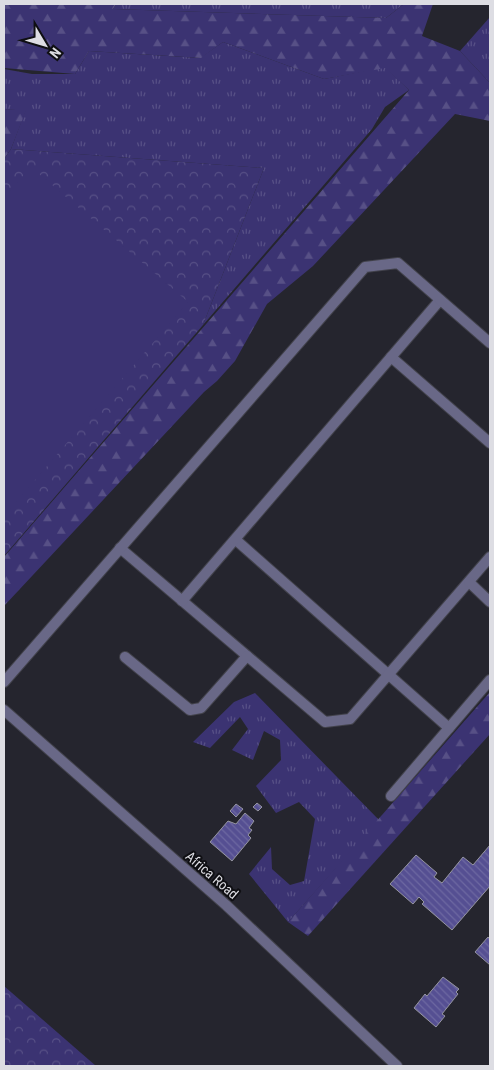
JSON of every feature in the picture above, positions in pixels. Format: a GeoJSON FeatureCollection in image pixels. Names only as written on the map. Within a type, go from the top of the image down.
{"type":"FeatureCollection","features":[{"type":"Feature","properties":{"kind":"street"},"geometry":{"type":"LineString","coordinates":[[4,682],[365,267],[398,263],[490,343]]}},
{"type":"Feature","properties":{"kind":"street"},"geometry":{"type":"LineString","coordinates":[[182,601],[440,300]]}},
{"type":"Feature","properties":{"kind":"street"},"geometry":{"type":"LineString","coordinates":[[391,357],[490,443]]}},
{"type":"Feature","properties":{"kind":"street"},"geometry":{"type":"LineString","coordinates":[[236,540],[449,728]]}},
{"type":"Feature","properties":{"kind":"street"},"geometry":{"type":"LineString","coordinates":[[120,548],[325,722],[350,719],[490,557]]}},
{"type":"Feature","properties":{"kind":"street"},"geometry":{"type":"LineString","coordinates":[[468,582],[490,602]]}},
{"type":"Feature","properties":{"kind":"street"},"geometry":{"type":"LineString","coordinates":[[125,657],[190,710],[200,708],[247,656]]}},
{"type":"Feature","properties":{"kind":"street"},"geometry":{"type":"LineString","coordinates":[[391,796],[490,680]]}},
{"type":"Feature","properties":{"kind":"street","name":"Africa Road"},"geometry":{"type":"LineString","coordinates":[[4,710],[226,905],[397,1066]]}},
{"type":"Feature","properties":{"kind":"green space"},"geometry":{"type":"Polygon","coordinates":[[[4,4],[116,4],[113,9],[386,18],[404,4],[433,4],[422,36],[460,51],[490,83],[490,121],[455,114],[313,266],[267,304],[235,361],[4,606],[4,557],[409,90],[385,68],[324,79],[223,42],[201,58],[89,51],[75,74],[4,68],[4,4]]]}},
{"type":"Feature","properties":{"kind":"green space"},"geometry":{"type":"Polygon","coordinates":[[[116,4],[404,4],[386,18],[113,9],[116,4]]]}},
{"type":"Feature","properties":{"kind":"green space"},"geometry":{"type":"Polygon","coordinates":[[[490,17],[490,83],[460,51],[490,17]]]}},
{"type":"Feature","properties":{"kind":"green space"},"geometry":{"type":"Polygon","coordinates":[[[223,42],[324,79],[385,67],[409,90],[385,107],[372,129],[203,325],[264,168],[11,149],[26,109],[4,110],[4,69],[32,74],[75,74],[89,51],[200,58],[223,42]]]}},
{"type":"Feature","properties":{"kind":"green space"},"geometry":{"type":"Polygon","coordinates":[[[27,108],[11,149],[4,159],[4,110],[27,108]]]}},
{"type":"Feature","properties":{"kind":"green space"},"geometry":{"type":"Polygon","coordinates":[[[11,149],[264,168],[203,325],[4,556],[4,159],[11,149]]]}},
{"type":"Feature","properties":{"kind":"green space"},"geometry":{"type":"Polygon","coordinates":[[[31,167],[188,302],[4,516],[4,198],[31,167]]]}},
{"type":"Feature","properties":{"kind":"green space"},"geometry":{"type":"Polygon","coordinates":[[[490,692],[490,734],[308,936],[288,922],[490,692]]]}},
{"type":"Feature","properties":{"kind":"green space"},"geometry":{"type":"Polygon","coordinates":[[[255,693],[379,820],[288,922],[249,874],[271,847],[272,869],[290,885],[304,881],[315,819],[299,802],[276,813],[256,786],[281,760],[280,740],[264,731],[253,760],[232,750],[248,729],[240,717],[210,748],[193,742],[234,702],[255,693]]]}},
{"type":"Feature","properties":{"kind":"green space"},"geometry":{"type":"Polygon","coordinates":[[[4,986],[96,1066],[4,1066],[4,986]]]}},
{"type":"Feature","properties":{"kind":"building"},"geometry":{"type":"Polygon","coordinates":[[[257,803],[262,807],[258,811],[253,807],[257,803]]]}},
{"type":"Feature","properties":{"kind":"building"},"geometry":{"type":"Polygon","coordinates":[[[236,804],[243,809],[236,817],[230,811],[236,804]]]}},
{"type":"Feature","properties":{"kind":"building"},"geometry":{"type":"Polygon","coordinates":[[[245,813],[254,821],[249,828],[252,830],[248,835],[251,838],[232,861],[210,842],[228,821],[236,824],[245,813]]]}},
{"type":"Feature","properties":{"kind":"building"},"geometry":{"type":"Polygon","coordinates":[[[490,845],[490,886],[452,930],[422,904],[424,902],[419,897],[413,904],[390,884],[416,855],[437,873],[434,877],[442,883],[463,857],[473,865],[490,845]]]}},
{"type":"Feature","properties":{"kind":"building"},"geometry":{"type":"Polygon","coordinates":[[[488,937],[490,939],[490,965],[475,952],[488,937]]]}},
{"type":"Feature","properties":{"kind":"building"},"geometry":{"type":"Polygon","coordinates":[[[443,977],[459,989],[456,992],[458,994],[442,1014],[445,1016],[436,1027],[414,1008],[425,994],[427,996],[443,977]]]}}]}
